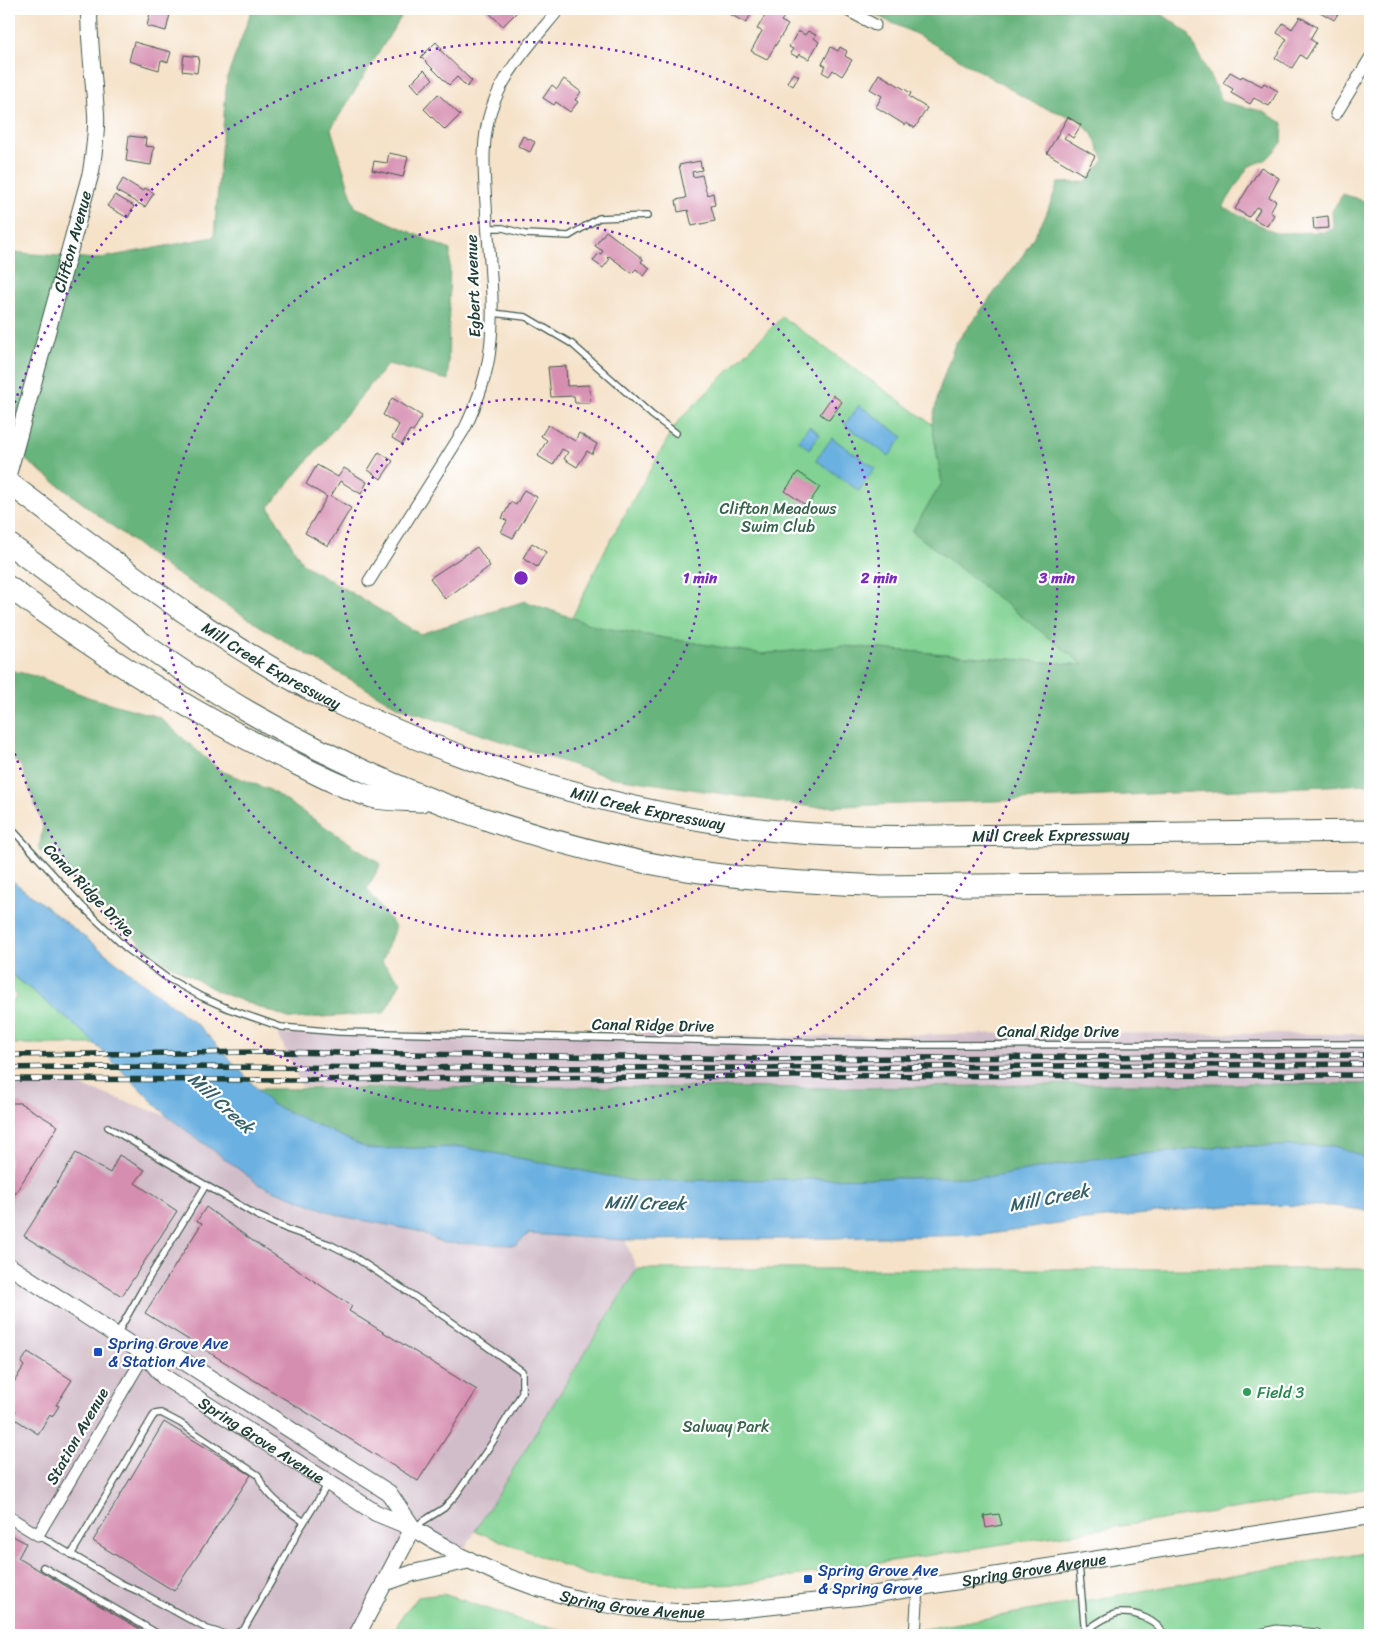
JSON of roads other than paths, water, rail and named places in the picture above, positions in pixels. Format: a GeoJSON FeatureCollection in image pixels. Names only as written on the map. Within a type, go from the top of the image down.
{"type":"FeatureCollection","features":[{"type":"Feature","properties":{"kind":"highway","name":"Mill Creek Expressway"},"geometry":{"type":"LineString","coordinates":[[9,483],[110,560],[224,639],[339,704],[447,751],[541,784],[585,796],[694,818],[796,833],[915,836],[1370,831]]}},
{"type":"Feature","properties":{"kind":"highway"},"geometry":{"type":"LineString","coordinates":[[9,544],[163,657],[248,711],[363,771],[441,803],[521,832],[606,854],[688,870],[771,879],[882,886],[1370,881]]}},
{"type":"Feature","properties":{"kind":"highway"},"geometry":{"type":"LineString","coordinates":[[9,587],[150,684],[238,735],[333,782],[374,798],[441,803]]}},
{"type":"Feature","properties":{"kind":"main road","name":"Clifton Avenue"},"geometry":{"type":"LineString","coordinates":[[9,471],[91,172],[96,143],[96,115],[89,43],[89,9]]}},
{"type":"Feature","properties":{"kind":"main road","name":"Spring Grove Avenue"},"geometry":{"type":"LineString","coordinates":[[9,1266],[145,1354],[164,1377],[376,1514],[412,1528],[497,1573],[535,1587],[581,1600],[628,1608],[676,1612],[717,1612],[858,1597],[1370,1516]]}},
{"type":"Feature","properties":{"kind":"main road","name":"Spring Grove Avenue"},"geometry":{"type":"LineString","coordinates":[[145,1354],[177,1357],[389,1493],[412,1528]]}},
{"type":"Feature","properties":{"kind":"main road"},"geometry":{"type":"LineString","coordinates":[[357,1635],[412,1528]]}},
{"type":"Feature","properties":{"kind":"main road"},"geometry":{"type":"LineString","coordinates":[[384,1583],[413,1573],[470,1560]]}},
{"type":"Feature","properties":{"kind":"street","name":"Egbert Avenue"},"geometry":{"type":"LineString","coordinates":[[369,581],[465,428],[485,378],[490,350],[492,313],[484,157],[486,133],[491,111],[499,91],[510,72],[559,9]]}},
{"type":"Feature","properties":{"kind":"street"},"geometry":{"type":"LineString","coordinates":[[845,9],[875,25]]}},
{"type":"Feature","properties":{"kind":"street"},"geometry":{"type":"LineString","coordinates":[[1336,114],[1370,58]]}},
{"type":"Feature","properties":{"kind":"street","name":"Station Avenue"},"geometry":{"type":"LineString","coordinates":[[38,1535],[145,1354]]}},
{"type":"Feature","properties":{"kind":"street"},"geometry":{"type":"LineString","coordinates":[[9,1517],[38,1535]]}},
{"type":"Feature","properties":{"kind":"street"},"geometry":{"type":"LineString","coordinates":[[915,1635],[918,1588]]}},
{"type":"Feature","properties":{"kind":"street"},"geometry":{"type":"LineString","coordinates":[[1260,1635],[1276,1631],[1317,1635]]}},
{"type":"Feature","properties":{"kind":"lane"},"geometry":{"type":"LineString","coordinates":[[487,228],[504,228],[525,234],[569,236],[598,218],[647,216]]}},
{"type":"Feature","properties":{"kind":"lane"},"geometry":{"type":"LineString","coordinates":[[492,313],[526,317],[572,344],[652,415],[676,433]]}},
{"type":"Feature","properties":{"kind":"lane","name":"Canal Ridge Drive"},"geometry":{"type":"LineString","coordinates":[[9,826],[82,906],[133,953],[168,978],[202,997],[229,1009],[281,1027],[340,1032],[918,1045],[1370,1044]]}},
{"type":"Feature","properties":{"kind":"lane"},"geometry":{"type":"LineString","coordinates":[[108,1127],[256,1215],[288,1230],[329,1244],[353,1256],[522,1371],[522,1393],[492,1443],[456,1495],[444,1508],[412,1528]]}},
{"type":"Feature","properties":{"kind":"lane"},"geometry":{"type":"LineString","coordinates":[[116,1335],[206,1185]]}},
{"type":"Feature","properties":{"kind":"lane"},"geometry":{"type":"LineString","coordinates":[[71,1555],[155,1414],[161,1412],[258,1475],[273,1499],[304,1522]]}},
{"type":"Feature","properties":{"kind":"lane"},"geometry":{"type":"LineString","coordinates":[[233,1635],[244,1629],[328,1483]]}},
{"type":"Feature","properties":{"kind":"lane"},"geometry":{"type":"LineString","coordinates":[[38,1535],[122,1584],[207,1628],[226,1635]]}},
{"type":"Feature","properties":{"kind":"lane"},"geometry":{"type":"LineString","coordinates":[[1079,1562],[1085,1633]]}},
{"type":"Feature","properties":{"kind":"lane"},"geometry":{"type":"LineString","coordinates":[[43,1568],[160,1635]]}},
{"type":"Feature","properties":{"kind":"lane"},"geometry":{"type":"LineString","coordinates":[[1085,1633],[1103,1619],[1119,1613],[1143,1616],[1161,1629],[1164,1635]]}},
{"type":"Feature","properties":{"kind":"water"},"geometry":{"type":"Polygon","coordinates":[[[859,405],[903,437],[889,456],[845,425],[859,405]]]}},
{"type":"Feature","properties":{"kind":"water"},"geometry":{"type":"Polygon","coordinates":[[[809,426],[820,434],[809,449],[798,440],[809,426]]]}},
{"type":"Feature","properties":{"kind":"water"},"geometry":{"type":"Polygon","coordinates":[[[832,438],[875,468],[859,491],[816,460],[832,438]]]}},
{"type":"Feature","properties":{"kind":"water","name":"Mill Creek"},"geometry":{"type":"Polygon","coordinates":[[[9,878],[201,1028],[271,1104],[369,1149],[463,1147],[633,1181],[992,1177],[1093,1159],[1227,1146],[1334,1146],[1362,1156],[1370,1156],[1370,1211],[1333,1206],[1239,1205],[1085,1220],[984,1235],[625,1240],[528,1234],[516,1245],[443,1243],[418,1231],[341,1216],[260,1185],[167,1116],[82,1031],[9,972],[9,878]]]}},
{"type":"Feature","properties":{"kind":"railway"},"geometry":{"type":"LineString","coordinates":[[9,1055],[269,1052],[769,1059],[1370,1055]]}},
{"type":"Feature","properties":{"kind":"railway"},"geometry":{"type":"LineString","coordinates":[[9,1068],[763,1068],[1370,1064]]}},
{"type":"Feature","properties":{"kind":"railway"},"geometry":{"type":"LineString","coordinates":[[9,1079],[288,1080],[768,1076],[1370,1075]]}},
{"type":"Feature","properties":{"kind":"place","name":"Spring Grove Ave & Station Ave"},"geometry":{"type":"Point","coordinates":[98,1352]}},
{"type":"Feature","properties":{"kind":"place","name":"Field 3"},"geometry":{"type":"Point","coordinates":[1247,1392]}},
{"type":"Feature","properties":{"kind":"place","name":"Spring Grove Ave & Spring Grove"},"geometry":{"type":"Point","coordinates":[808,1579]}},
{"type":"Feature","properties":{"kind":"park label","name":"Clifton Meadows Swim Club"},"geometry":{"type":"Point","coordinates":[778,517]}},
{"type":"Feature","properties":{"kind":"park label","name":"Salway Park"},"geometry":{"type":"Point","coordinates":[726,1426]}}]}
